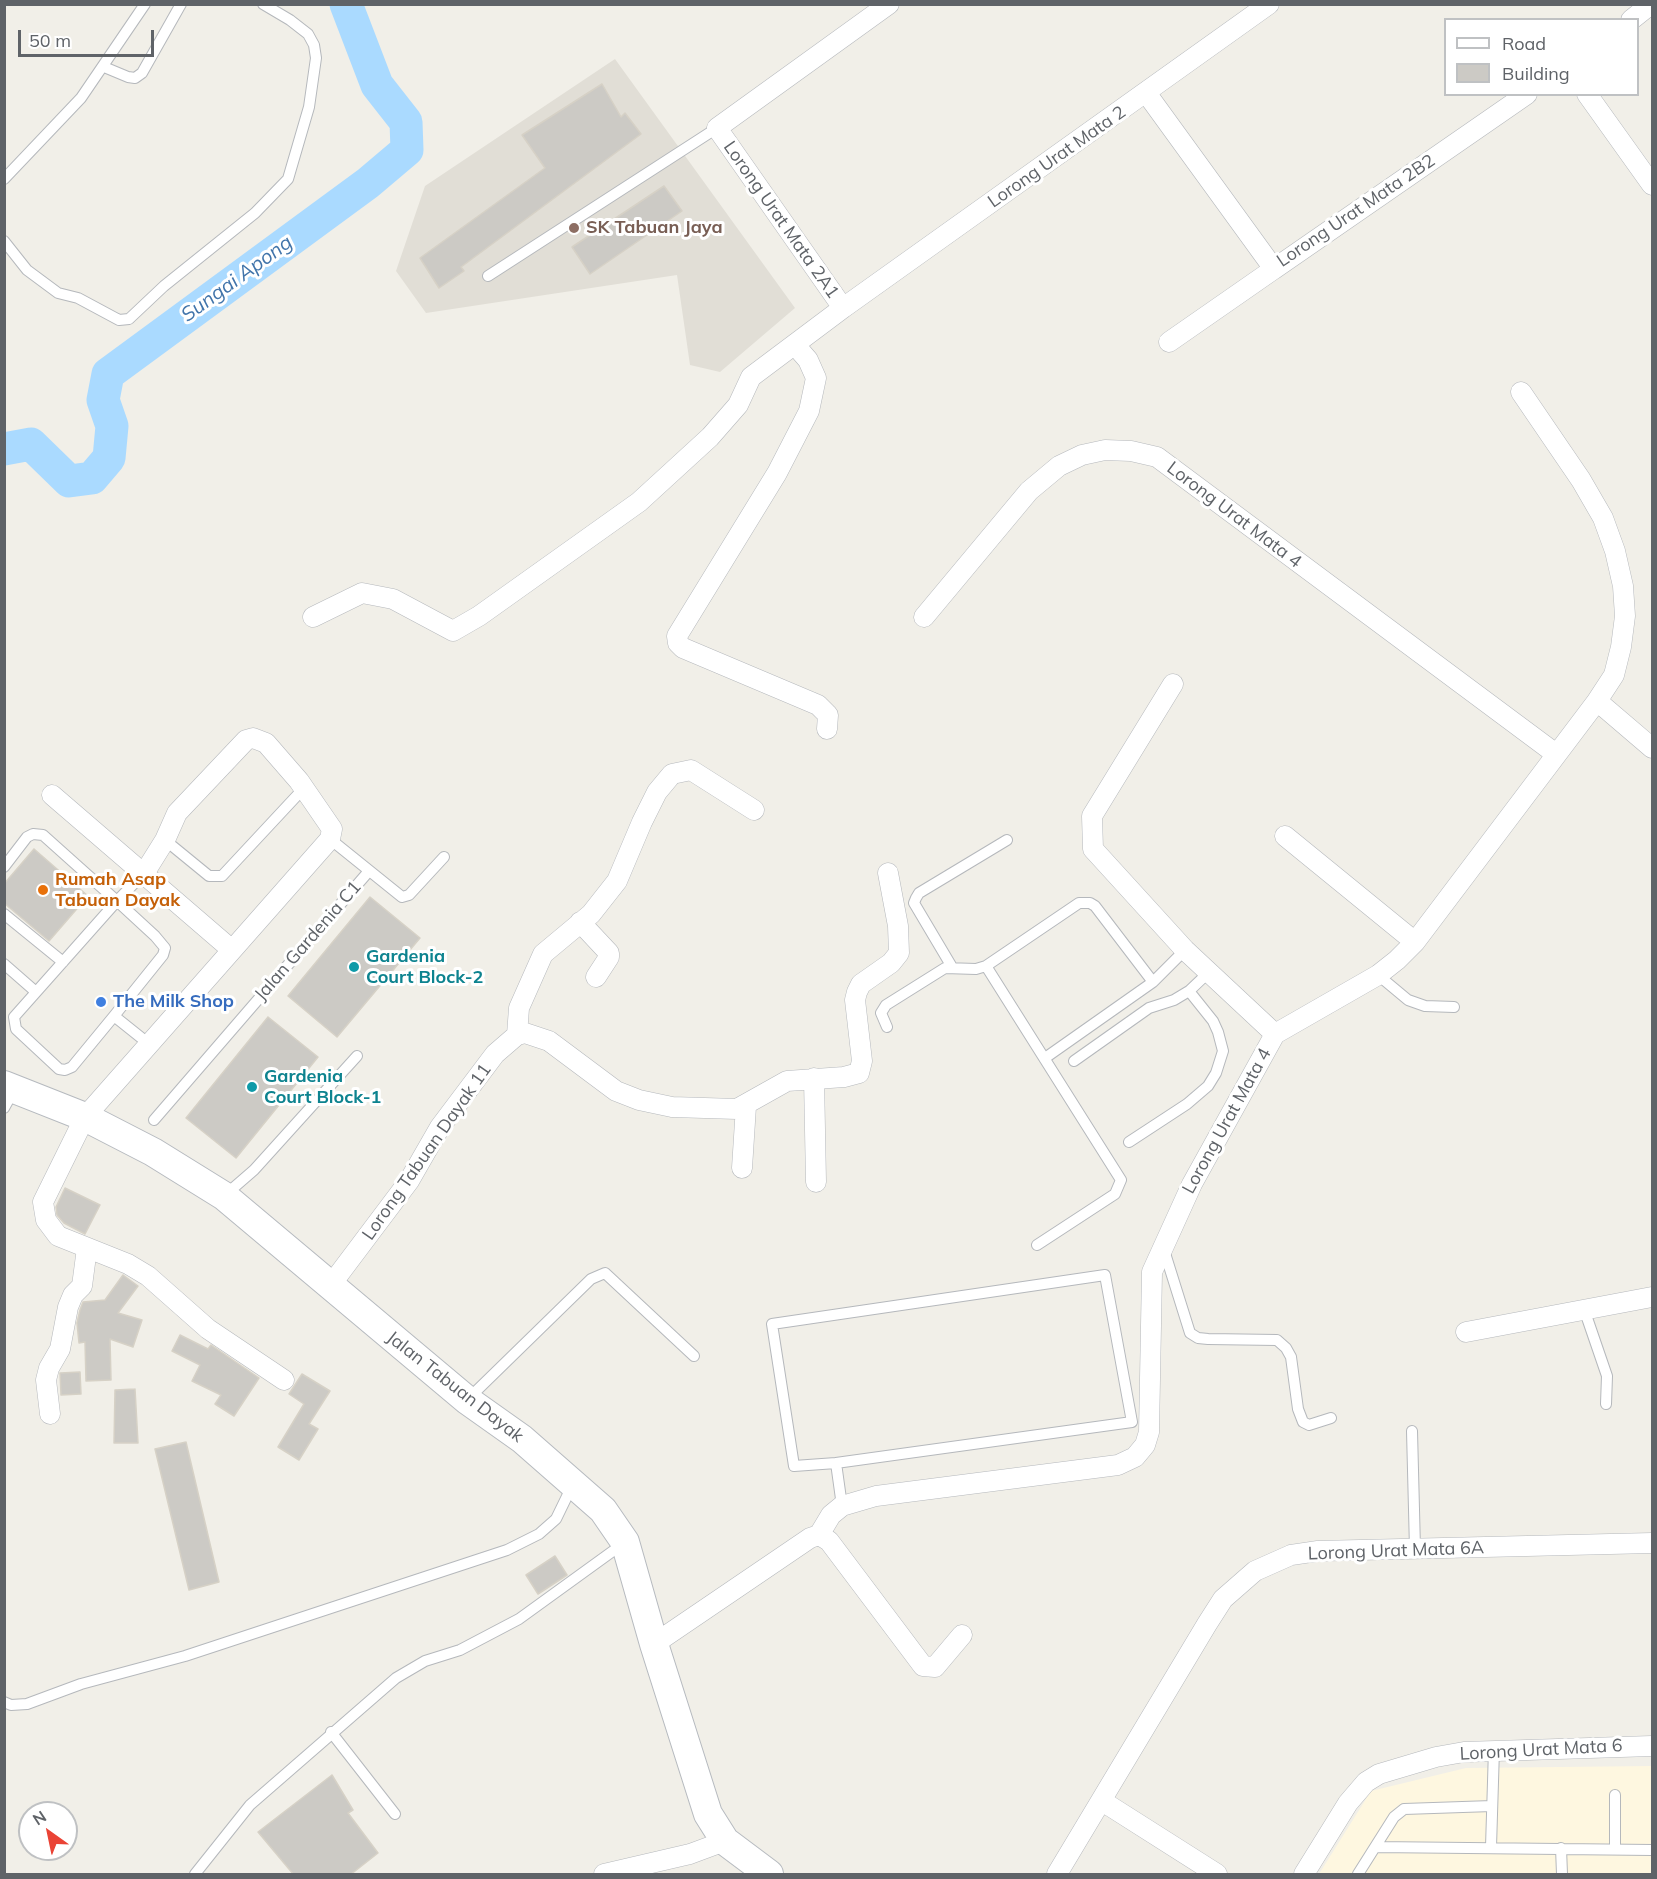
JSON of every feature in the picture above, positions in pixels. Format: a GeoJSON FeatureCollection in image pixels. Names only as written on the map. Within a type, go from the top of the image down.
{"type":"FeatureCollection","features":[{"type":"Feature","properties":{"kind":"street","name":"Lorong Urat Mata 2A1"},"geometry":{"type":"LineString","coordinates":[[843,308],[717,128],[889,4]]}},
{"type":"Feature","properties":{"kind":"street","name":"Lorong Urat Mata 2"},"geometry":{"type":"LineString","coordinates":[[313,616],[362,593],[393,599],[453,631],[479,616],[639,502],[710,437],[738,405],[752,376],[843,308],[1146,94],[1269,4]]}},
{"type":"Feature","properties":{"kind":"street"},"geometry":{"type":"LineString","coordinates":[[1634,18],[1651,4]]}},
{"type":"Feature","properties":{"kind":"street","name":"Lorong Urat Mata 2B2"},"geometry":{"type":"LineString","coordinates":[[1146,94],[1274,269],[1524,96]]}},
{"type":"Feature","properties":{"kind":"street"},"geometry":{"type":"LineString","coordinates":[[1588,96],[1653,184]]}},
{"type":"Feature","properties":{"kind":"street"},"geometry":{"type":"LineString","coordinates":[[1169,342],[1274,269]]}},
{"type":"Feature","properties":{"kind":"street"},"geometry":{"type":"LineString","coordinates":[[795,345],[808,360],[816,378],[809,411],[777,473],[676,636],[683,648],[818,705],[828,715],[826,729]]}},
{"type":"Feature","properties":{"kind":"street","name":"Lorong Urat Mata 4"},"geometry":{"type":"LineString","coordinates":[[842,1506],[876,1496],[1118,1464],[1135,1457],[1145,1445],[1149,1432],[1152,1272],[1192,1184],[1275,1034],[1378,975],[1415,942],[1597,701],[1614,675],[1625,616],[1623,586],[1615,551],[1603,518],[1581,480],[1521,392]]}},
{"type":"Feature","properties":{"kind":"street","name":"Lorong Urat Mata 4"},"geometry":{"type":"LineString","coordinates":[[924,617],[1029,491],[1059,466],[1082,455],[1105,450],[1131,451],[1157,458],[1556,754]]}},
{"type":"Feature","properties":{"kind":"street"},"geometry":{"type":"LineString","coordinates":[[1173,684],[1092,816],[1093,849],[1185,950],[1275,1034]]}},
{"type":"Feature","properties":{"kind":"street"},"geometry":{"type":"LineString","coordinates":[[1597,701],[1653,748]]}},
{"type":"Feature","properties":{"kind":"street"},"geometry":{"type":"LineString","coordinates":[[145,872],[165,840],[177,813],[246,740],[253,738],[266,743],[304,788],[332,829],[330,839],[85,1117],[43,1202],[46,1220],[58,1236],[128,1264],[148,1276],[208,1329],[284,1380]]}},
{"type":"Feature","properties":{"kind":"street"},"geometry":{"type":"LineString","coordinates":[[754,810],[691,770],[672,774],[657,792],[617,881],[591,914],[543,954],[519,1008],[517,1035],[525,1033],[549,1041],[616,1091],[639,1100],[672,1107],[737,1109],[787,1081],[851,1076],[859,1073],[862,1067],[855,1000],[857,992],[861,984],[891,963],[899,953],[898,926],[888,873]]}},
{"type":"Feature","properties":{"kind":"street"},"geometry":{"type":"LineString","coordinates":[[52,795],[145,872],[232,950]]}},
{"type":"Feature","properties":{"kind":"street"},"geometry":{"type":"LineString","coordinates":[[1285,836],[1415,942]]}},
{"type":"Feature","properties":{"kind":"street"},"geometry":{"type":"LineString","coordinates":[[580,922],[609,953],[609,957],[596,977]]}},
{"type":"Feature","properties":{"kind":"street","name":"Lorong Tabuan Dayak 11"},"geometry":{"type":"LineString","coordinates":[[330,1286],[409,1181],[440,1127],[495,1054],[517,1035]]}},
{"type":"Feature","properties":{"kind":"street"},"geometry":{"type":"LineString","coordinates":[[814,1078],[816,1182]]}},
{"type":"Feature","properties":{"kind":"street","name":"Jalan Tabuan Dayak"},"geometry":{"type":"LineString","coordinates":[[8,1094],[85,1117],[153,1152],[224,1196],[467,1400],[522,1439],[603,1510],[625,1542],[654,1644],[708,1814],[725,1840],[769,1875]]}},
{"type":"Feature","properties":{"kind":"street"},"geometry":{"type":"LineString","coordinates":[[742,1168],[746,1106]]}},
{"type":"Feature","properties":{"kind":"street"},"geometry":{"type":"LineString","coordinates":[[51,1414],[46,1380],[49,1368],[60,1349],[70,1301],[82,1286],[87,1248]]}},
{"type":"Feature","properties":{"kind":"street"},"geometry":{"type":"LineString","coordinates":[[1466,1332],[1653,1297]]}},
{"type":"Feature","properties":{"kind":"street"},"geometry":{"type":"LineString","coordinates":[[654,1644],[810,1538],[819,1535],[831,1515],[842,1506]]}},
{"type":"Feature","properties":{"kind":"street"},"geometry":{"type":"LineString","coordinates":[[819,1535],[829,1541],[923,1666],[935,1667],[962,1635]]}},
{"type":"Feature","properties":{"kind":"street","name":"Lorong Urat Mata 6A"},"geometry":{"type":"LineString","coordinates":[[1057,1875],[1223,1599],[1255,1571],[1291,1555],[1318,1551],[1653,1543]]}},
{"type":"Feature","properties":{"kind":"street","name":"Lorong Urat Mata 6"},"geometry":{"type":"LineString","coordinates":[[1304,1875],[1348,1803],[1366,1782],[1379,1774],[1436,1757],[1494,1749],[1653,1746]]}},
{"type":"Feature","properties":{"kind":"street"},"geometry":{"type":"LineString","coordinates":[[1102,1801],[1216,1875]]}},
{"type":"Feature","properties":{"kind":"street"},"geometry":{"type":"LineString","coordinates":[[604,1875],[690,1854],[725,1840]]}},
{"type":"Feature","properties":{"kind":"lane"},"geometry":{"type":"LineString","coordinates":[[4,179],[81,98],[145,4]]}},
{"type":"Feature","properties":{"kind":"lane"},"geometry":{"type":"LineString","coordinates":[[104,67],[128,77],[135,78],[142,73],[181,4]]}},
{"type":"Feature","properties":{"kind":"lane"},"geometry":{"type":"LineString","coordinates":[[4,241],[27,270],[58,293],[78,298],[119,320],[129,318],[164,286],[255,213],[288,179],[309,107],[316,58],[314,45],[308,34],[263,4]]}},
{"type":"Feature","properties":{"kind":"lane"},"geometry":{"type":"LineString","coordinates":[[488,276],[717,128]]}},
{"type":"Feature","properties":{"kind":"lane"},"geometry":{"type":"LineString","coordinates":[[165,840],[209,876],[222,876],[304,788]]}},
{"type":"Feature","properties":{"kind":"lane"},"geometry":{"type":"LineString","coordinates":[[4,867],[27,837],[33,834],[43,835],[117,902],[165,948],[163,955],[114,1016],[72,1067],[65,1070],[59,1069],[13,1024],[14,1017],[117,902],[145,872]]}},
{"type":"Feature","properties":{"kind":"lane"},"geometry":{"type":"LineString","coordinates":[[330,839],[402,897],[409,896],[444,857]]}},
{"type":"Feature","properties":{"kind":"lane"},"geometry":{"type":"LineString","coordinates":[[952,967],[914,903],[916,898],[919,893],[1007,840]]}},
{"type":"Feature","properties":{"kind":"lane","name":"Jalan Gardenia C1"},"geometry":{"type":"LineString","coordinates":[[154,1120],[369,871]]}},
{"type":"Feature","properties":{"kind":"lane"},"geometry":{"type":"LineString","coordinates":[[887,1027],[881,1013],[886,1005],[952,967],[976,969],[986,966],[1074,906],[1084,902],[1095,906],[1153,982]]}},
{"type":"Feature","properties":{"kind":"lane"},"geometry":{"type":"LineString","coordinates":[[4,914],[63,962]]}},
{"type":"Feature","properties":{"kind":"lane"},"geometry":{"type":"LineString","coordinates":[[1045,1058],[1153,982],[1185,950]]}},
{"type":"Feature","properties":{"kind":"lane"},"geometry":{"type":"LineString","coordinates":[[4,964],[36,992]]}},
{"type":"Feature","properties":{"kind":"lane"},"geometry":{"type":"LineString","coordinates":[[986,966],[1121,1180],[1115,1194],[1037,1245]]}},
{"type":"Feature","properties":{"kind":"lane"},"geometry":{"type":"LineString","coordinates":[[1074,1061],[1149,1008],[1174,1000],[1189,991],[1209,972]]}},
{"type":"Feature","properties":{"kind":"lane"},"geometry":{"type":"LineString","coordinates":[[1378,975],[1408,1000],[1425,1006],[1454,1007]]}},
{"type":"Feature","properties":{"kind":"lane"},"geometry":{"type":"LineString","coordinates":[[1129,1142],[1198,1096],[1212,1080],[1222,1060],[1221,1042],[1213,1021],[1189,991]]}},
{"type":"Feature","properties":{"kind":"lane"},"geometry":{"type":"LineString","coordinates":[[114,1016],[149,1044]]}},
{"type":"Feature","properties":{"kind":"lane"},"geometry":{"type":"LineString","coordinates":[[224,1196],[254,1170],[357,1056]]}},
{"type":"Feature","properties":{"kind":"lane"},"geometry":{"type":"LineString","coordinates":[[1163,1247],[1190,1333],[1198,1338],[1208,1339],[1277,1340],[1287,1348],[1291,1357],[1298,1409],[1303,1422],[1309,1425],[1331,1418]]}},
{"type":"Feature","properties":{"kind":"lane"},"geometry":{"type":"LineString","coordinates":[[467,1400],[591,1279],[604,1273],[694,1356]]}},
{"type":"Feature","properties":{"kind":"lane"},"geometry":{"type":"LineString","coordinates":[[1105,1275],[1132,1422],[836,1463],[794,1466],[772,1324],[1105,1275]]}},
{"type":"Feature","properties":{"kind":"lane"},"geometry":{"type":"LineString","coordinates":[[1584,1309],[1607,1376],[1606,1404]]}},
{"type":"Feature","properties":{"kind":"lane"},"geometry":{"type":"LineString","coordinates":[[1412,1431],[1415,1549]]}},
{"type":"Feature","properties":{"kind":"lane"},"geometry":{"type":"LineString","coordinates":[[836,1463],[842,1506]]}},
{"type":"Feature","properties":{"kind":"lane"},"geometry":{"type":"LineString","coordinates":[[4,1702],[11,1705],[27,1704],[81,1684],[185,1656],[507,1550],[539,1534],[556,1519],[574,1483]]}},
{"type":"Feature","properties":{"kind":"lane"},"geometry":{"type":"LineString","coordinates":[[195,1875],[250,1804],[396,1678],[425,1661],[460,1650],[519,1619],[625,1542]]}},
{"type":"Feature","properties":{"kind":"lane"},"geometry":{"type":"LineString","coordinates":[[331,1732],[395,1814]]}},
{"type":"Feature","properties":{"kind":"lane"},"geometry":{"type":"LineString","coordinates":[[1491,1847],[1494,1749]]}},
{"type":"Feature","properties":{"kind":"lane"},"geometry":{"type":"LineString","coordinates":[[1615,1795],[1615,1849]]}},
{"type":"Feature","properties":{"kind":"lane"},"geometry":{"type":"LineString","coordinates":[[1358,1875],[1394,1817],[1404,1809],[1492,1806]]}},
{"type":"Feature","properties":{"kind":"lane"},"geometry":{"type":"LineString","coordinates":[[1376,1847],[1653,1850]]}},
{"type":"Feature","properties":{"kind":"lane"},"geometry":{"type":"LineString","coordinates":[[1561,1848],[1562,1875]]}},
{"type":"Feature","properties":{"kind":"shaded area","name":"SK Tabuan Jaya"},"geometry":{"type":"Polygon","coordinates":[[[615,59],[795,308],[720,372],[690,365],[677,275],[426,313],[396,271],[425,186],[615,59]]]}},
{"type":"Feature","properties":{"kind":"shaded area"},"geometry":{"type":"Polygon","coordinates":[[[1652,1766],[1652,1874],[1319,1874],[1371,1791],[1466,1768],[1652,1766]]]}},
{"type":"Feature","properties":{"kind":"building"},"geometry":{"type":"Polygon","coordinates":[[[602,84],[621,117],[625,113],[641,134],[461,267],[464,271],[439,288],[420,258],[545,168],[522,135],[602,84]]]}},
{"type":"Feature","properties":{"kind":"building"},"geometry":{"type":"Polygon","coordinates":[[[664,186],[682,211],[590,274],[572,247],[664,186]]]}},
{"type":"Feature","properties":{"kind":"building","name":"Rumah Asap Tabuan Dayak"},"geometry":{"type":"Polygon","coordinates":[[[34,849],[88,896],[49,941],[4,903],[4,884],[34,849]]]}},
{"type":"Feature","properties":{"kind":"building","name":"Gardenia Court Block-2"},"geometry":{"type":"Polygon","coordinates":[[[370,897],[420,938],[337,1037],[288,996],[370,897]]]}},
{"type":"Feature","properties":{"kind":"building","name":"Gardenia Court Block-1"},"geometry":{"type":"Polygon","coordinates":[[[268,1017],[318,1057],[236,1158],[186,1118],[268,1017]]]}},
{"type":"Feature","properties":{"kind":"building"},"geometry":{"type":"Polygon","coordinates":[[[65,1188],[100,1205],[85,1234],[64,1223],[57,1215],[56,1207],[65,1188]]]}},
{"type":"Feature","properties":{"kind":"building"},"geometry":{"type":"Polygon","coordinates":[[[123,1275],[138,1286],[118,1313],[142,1320],[133,1347],[110,1339],[111,1380],[86,1381],[85,1342],[79,1343],[77,1323],[80,1310],[83,1302],[105,1300],[123,1275]]]}},
{"type":"Feature","properties":{"kind":"building"},"geometry":{"type":"Polygon","coordinates":[[[180,1335],[208,1349],[211,1345],[259,1378],[234,1416],[215,1404],[221,1395],[192,1381],[200,1365],[172,1351],[180,1335]]]}},
{"type":"Feature","properties":{"kind":"building"},"geometry":{"type":"Polygon","coordinates":[[[80,1372],[81,1394],[61,1395],[60,1373],[80,1372]]]}},
{"type":"Feature","properties":{"kind":"building"},"geometry":{"type":"Polygon","coordinates":[[[302,1374],[330,1391],[309,1424],[318,1429],[299,1460],[278,1447],[304,1404],[289,1394],[302,1374]]]}},
{"type":"Feature","properties":{"kind":"building"},"geometry":{"type":"Polygon","coordinates":[[[135,1389],[138,1443],[114,1443],[115,1390],[135,1389]]]}},
{"type":"Feature","properties":{"kind":"building"},"geometry":{"type":"Polygon","coordinates":[[[186,1442],[219,1582],[189,1590],[155,1449],[186,1442]]]}},
{"type":"Feature","properties":{"kind":"building"},"geometry":{"type":"Polygon","coordinates":[[[555,1556],[567,1575],[538,1594],[526,1575],[555,1556]]]}},
{"type":"Feature","properties":{"kind":"building"},"geometry":{"type":"Polygon","coordinates":[[[332,1775],[353,1810],[348,1813],[378,1853],[350,1875],[294,1875],[258,1832],[332,1775]]]}},
{"type":"Feature","properties":{"kind":"waterway","name":"Sungai Apong"},"geometry":{"type":"LineString","coordinates":[[4,449],[31,444],[69,481],[92,478],[109,458],[112,426],[103,400],[108,374],[368,183],[407,150],[406,122],[377,85],[346,4]]}},
{"type":"Feature","properties":{"kind":"place","name":"SK Tabuan Jaya"},"geometry":{"type":"Point","coordinates":[574,228]}},
{"type":"Feature","properties":{"kind":"place","name":"Rumah Asap Tabuan Dayak"},"geometry":{"type":"Point","coordinates":[43,890]}},
{"type":"Feature","properties":{"kind":"place","name":"Gardenia Court Block-2"},"geometry":{"type":"Point","coordinates":[354,967]}},
{"type":"Feature","properties":{"kind":"place","name":"The Milk Shop"},"geometry":{"type":"Point","coordinates":[101,1002]}},
{"type":"Feature","properties":{"kind":"place","name":"Gardenia Court Block-1"},"geometry":{"type":"Point","coordinates":[252,1087]}}]}
